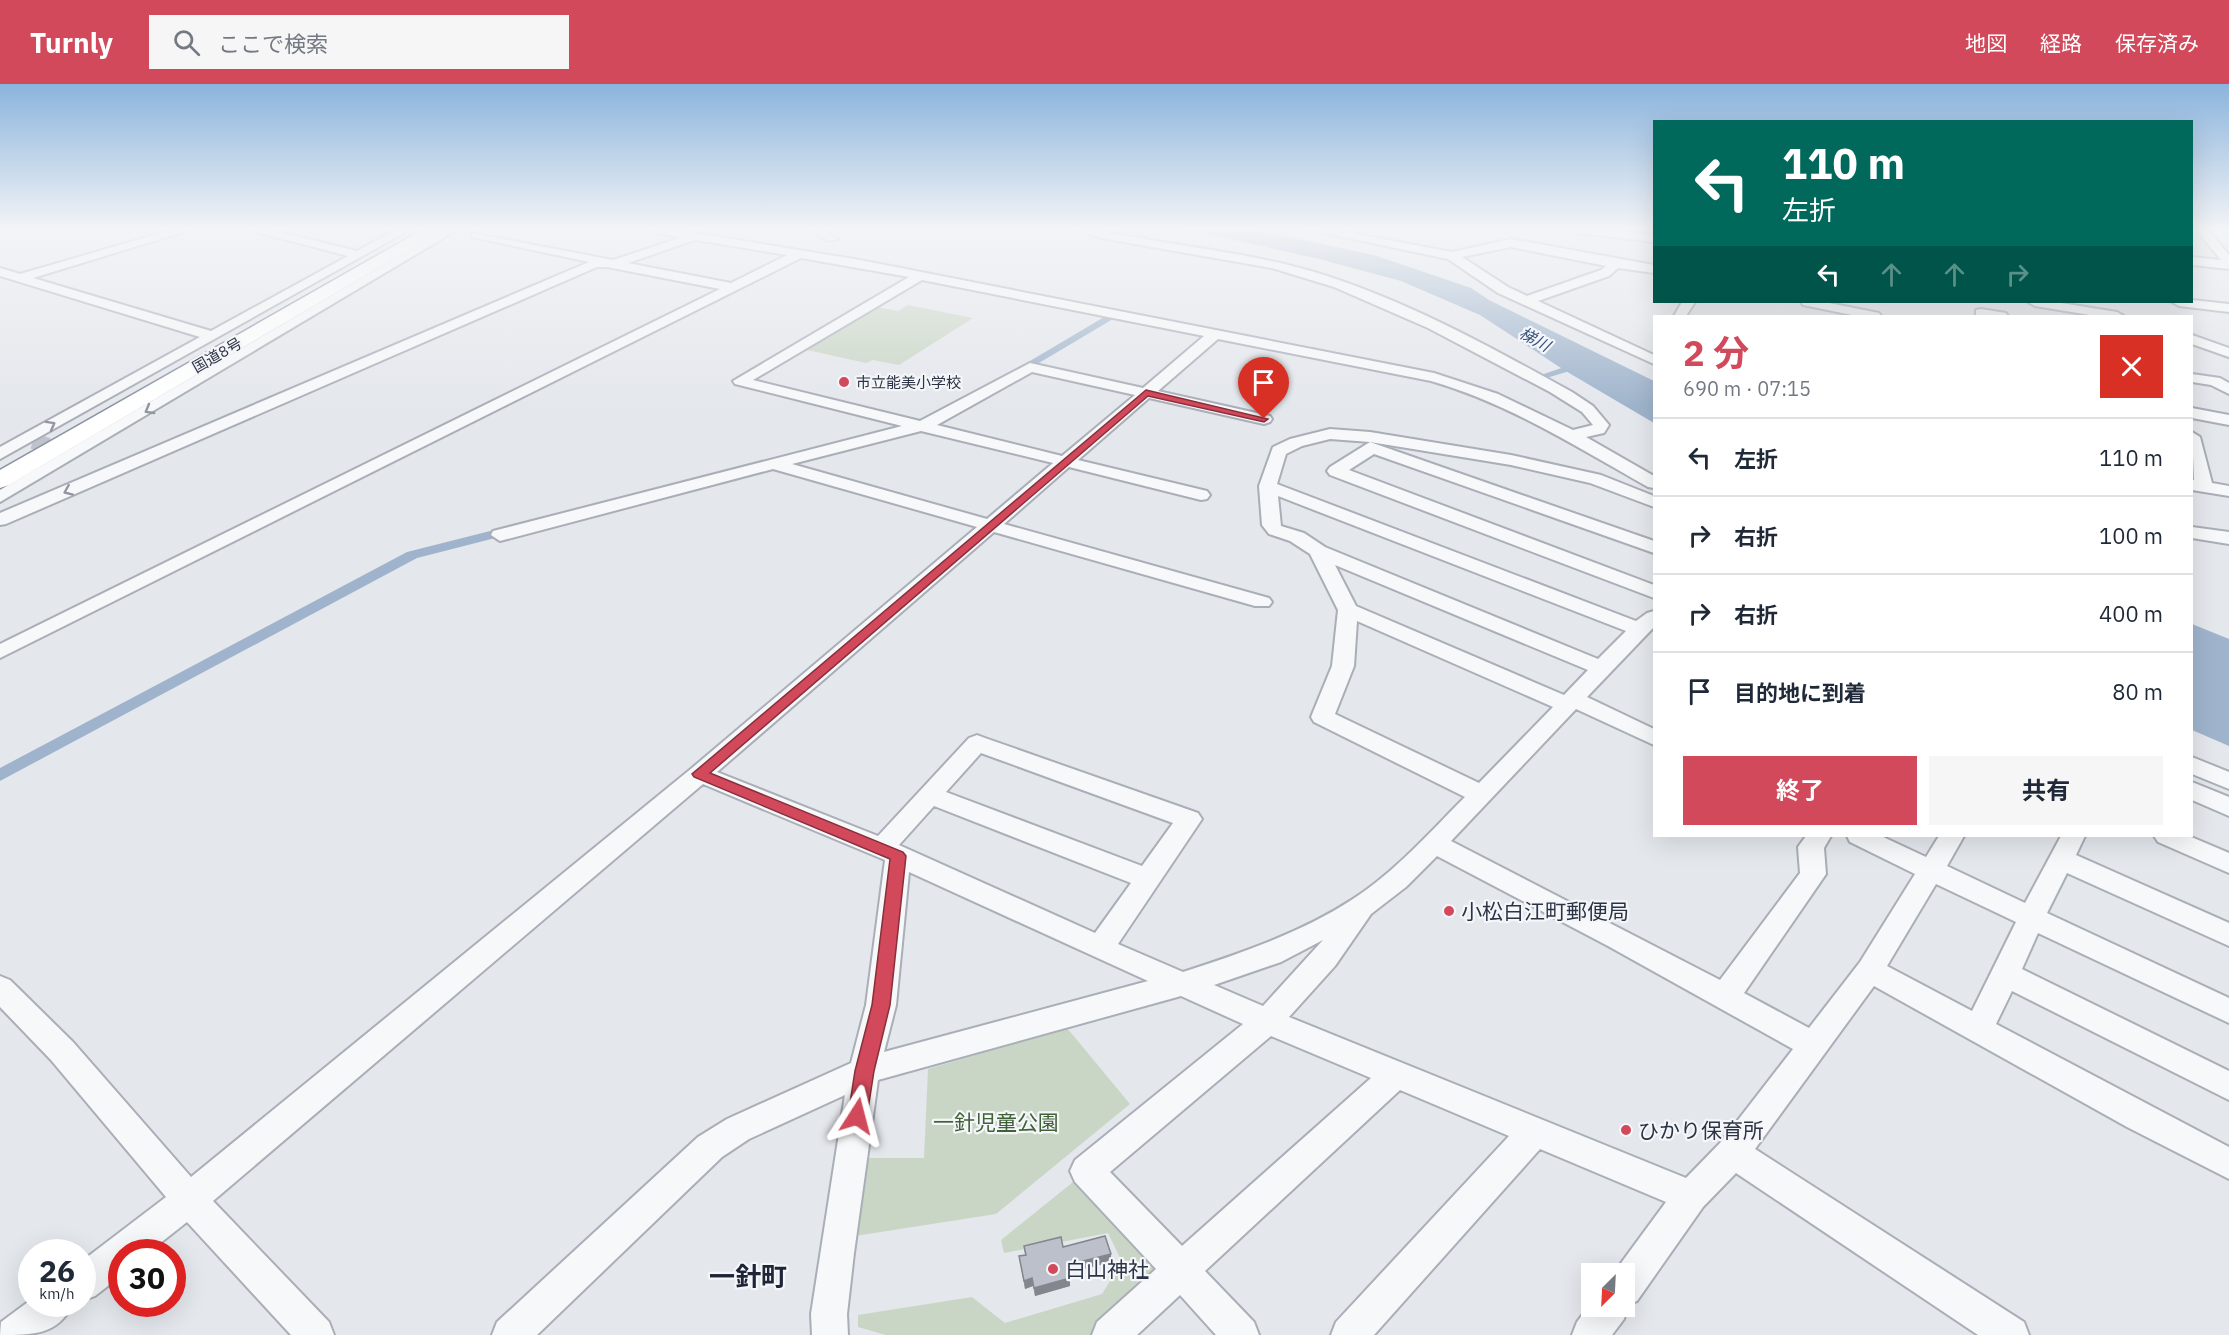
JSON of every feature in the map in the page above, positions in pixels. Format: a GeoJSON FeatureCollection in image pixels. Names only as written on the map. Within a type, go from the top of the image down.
{"type":"FeatureCollection","features":[{"type":"Feature","properties":{"kind":"highway"},"geometry":{"type":"LineString","coordinates":[[226,344],[266,312],[308,288]]}},
{"type":"Feature","properties":{"kind":"highway","name":"国道8号"},"geometry":{"type":"LineString","coordinates":[[0,480],[322,288]]}},
{"type":"Feature","properties":{"kind":"highway","name":"国道8号"},"geometry":{"type":"LineString","coordinates":[[226,344],[328,288]]}},
{"type":"Feature","properties":{"kind":"highway"},"geometry":{"type":"LineString","coordinates":[[226,344],[333,288]]}},
{"type":"Feature","properties":{"kind":"highway","name":"国道8号"},"geometry":{"type":"LineString","coordinates":[[0,470],[148,391]]}},
{"type":"Feature","properties":{"kind":"street"},"geometry":{"type":"LineString","coordinates":[[52,288],[226,344]]}},
{"type":"Feature","properties":{"kind":"street"},"geometry":{"type":"LineString","coordinates":[[0,454],[226,344],[309,288]]}},
{"type":"Feature","properties":{"kind":"street"},"geometry":{"type":"LineString","coordinates":[[0,497],[70,453],[352,288]]}},
{"type":"Feature","properties":{"kind":"street"},"geometry":{"type":"LineString","coordinates":[[0,520],[538,288]]}},
{"type":"Feature","properties":{"kind":"street"},"geometry":{"type":"LineString","coordinates":[[0,652],[728,288]]}},
{"type":"Feature","properties":{"kind":"street"},"geometry":{"type":"LineString","coordinates":[[899,288],[740,381],[1201,495]]}},
{"type":"Feature","properties":{"kind":"street"},"geometry":{"type":"LineString","coordinates":[[982,288],[1469,386],[1504,399],[1653,482]]}},
{"type":"Feature","properties":{"kind":"street"},"geometry":{"type":"LineString","coordinates":[[1346,288],[1393,306],[1520,371],[1585,407],[1598,418],[1601,425],[1598,430],[1570,436]]}},
{"type":"Feature","properties":{"kind":"street"},"geometry":{"type":"LineString","coordinates":[[1501,288],[1653,360]]}},
{"type":"Feature","properties":{"kind":"street"},"geometry":{"type":"LineString","coordinates":[[1527,302],[1564,288]]}},
{"type":"Feature","properties":{"kind":"street"},"geometry":{"type":"LineString","coordinates":[[1815,303],[1855,309],[1871,315]]}},
{"type":"Feature","properties":{"kind":"street"},"geometry":{"type":"LineString","coordinates":[[2049,303],[2112,315]]}},
{"type":"Feature","properties":{"kind":"street"},"geometry":{"type":"LineString","coordinates":[[2187,303],[2229,308]]}},
{"type":"Feature","properties":{"kind":"street"},"geometry":{"type":"LineString","coordinates":[[1982,310],[1998,315]]}},
{"type":"Feature","properties":{"kind":"street"},"geometry":{"type":"LineString","coordinates":[[140,1239],[699,774],[1214,335]]}},
{"type":"Feature","properties":{"kind":"street"},"geometry":{"type":"LineString","coordinates":[[2193,339],[2229,353]]}},
{"type":"Feature","properties":{"kind":"street"},"geometry":{"type":"LineString","coordinates":[[500,535],[924,425],[954,411],[1030,367],[1264,419]]}},
{"type":"Feature","properties":{"kind":"street"},"geometry":{"type":"LineString","coordinates":[[2193,378],[2216,381],[2229,388]]}},
{"type":"Feature","properties":{"kind":"street"},"geometry":{"type":"LineString","coordinates":[[2193,413],[2229,420]]}},
{"type":"Feature","properties":{"kind":"street"},"geometry":{"type":"LineString","coordinates":[[1601,668],[1318,551],[1297,537],[1275,530],[1268,507],[1268,486],[1279,451],[1311,438],[1330,434],[1351,435],[1511,460],[1595,479],[1653,502]]}},
{"type":"Feature","properties":{"kind":"street"},"geometry":{"type":"LineString","coordinates":[[1351,435],[1372,448],[1653,547]]}},
{"type":"Feature","properties":{"kind":"street"},"geometry":{"type":"LineString","coordinates":[[2193,444],[2198,486],[2229,491]]}},
{"type":"Feature","properties":{"kind":"street"},"geometry":{"type":"LineString","coordinates":[[1372,448],[1336,471],[1653,592]]}},
{"type":"Feature","properties":{"kind":"street"},"geometry":{"type":"LineString","coordinates":[[775,464],[1262,602]]}},
{"type":"Feature","properties":{"kind":"street"},"geometry":{"type":"LineString","coordinates":[[1629,469],[1650,465]]}},
{"type":"Feature","properties":{"kind":"street"},"geometry":{"type":"LineString","coordinates":[[510,1335],[711,1147],[738,1129],[864,1071],[1182,984],[1271,954],[1362,907],[1397,880],[1482,795],[1601,668],[1649,623],[1268,486]]}},
{"type":"Feature","properties":{"kind":"street"},"geometry":{"type":"LineString","coordinates":[[2193,533],[2229,538]]}},
{"type":"Feature","properties":{"kind":"street"},"geometry":{"type":"LineString","coordinates":[[1318,551],[1348,610],[1343,666],[1322,717],[1482,795]]}},
{"type":"Feature","properties":{"kind":"street"},"geometry":{"type":"LineString","coordinates":[[1348,610],[1653,738]]}},
{"type":"Feature","properties":{"kind":"street"},"geometry":{"type":"LineString","coordinates":[[830,1335],[829,1314],[836,1253],[864,1071],[881,1005],[890,852],[930,795],[977,743],[1189,819],[1100,948]]}},
{"type":"Feature","properties":{"kind":"street"},"geometry":{"type":"LineString","coordinates":[[2193,765],[2229,781]]}},
{"type":"Feature","properties":{"kind":"street"},"geometry":{"type":"LineString","coordinates":[[699,774],[890,852],[1267,1021],[1691,1196]]}},
{"type":"Feature","properties":{"kind":"street"},"geometry":{"type":"LineString","coordinates":[[2193,790],[2229,807]]}},
{"type":"Feature","properties":{"kind":"street"},"geometry":{"type":"LineString","coordinates":[[930,795],[1148,879]]}},
{"type":"Feature","properties":{"kind":"street"},"geometry":{"type":"LineString","coordinates":[[1723,996],[1741,976],[1813,874],[1811,847],[1818,837]]}},
{"type":"Feature","properties":{"kind":"street"},"geometry":{"type":"LineString","coordinates":[[1861,837],[2229,1011]]}},
{"type":"Feature","properties":{"kind":"street"},"geometry":{"type":"LineString","coordinates":[[1635,1273],[1691,1196],[1733,1153],[1870,970],[1951,837]]}},
{"type":"Feature","properties":{"kind":"street"},"geometry":{"type":"LineString","coordinates":[[2169,837],[2229,864]]}},
{"type":"Feature","properties":{"kind":"street"},"geometry":{"type":"LineString","coordinates":[[1433,843],[1814,1046]]}},
{"type":"Feature","properties":{"kind":"street"},"geometry":{"type":"LineString","coordinates":[[1979,1028],[2007,975],[2030,918],[2066,847],[2229,935]]}},
{"type":"Feature","properties":{"kind":"street"},"geometry":{"type":"LineString","coordinates":[[1241,1335],[1087,1171],[1267,1021],[1325,958],[1362,907]]}},
{"type":"Feature","properties":{"kind":"street"},"geometry":{"type":"LineString","coordinates":[[1870,970],[1979,1028],[2125,1112],[2229,1164]]}},
{"type":"Feature","properties":{"kind":"street"},"geometry":{"type":"LineString","coordinates":[[2007,975],[2229,1086]]}},
{"type":"Feature","properties":{"kind":"street"},"geometry":{"type":"LineString","coordinates":[[0,988],[62,1050],[189,1200],[316,1335]]}},
{"type":"Feature","properties":{"kind":"street"},"geometry":{"type":"LineString","coordinates":[[1110,1335],[1396,1074]]}},
{"type":"Feature","properties":{"kind":"street"},"geometry":{"type":"LineString","coordinates":[[1349,1335],[1535,1131]]}},
{"type":"Feature","properties":{"kind":"street"},"geometry":{"type":"LineString","coordinates":[[1733,1153],[2011,1335]]}},
{"type":"Feature","properties":{"kind":"street"},"geometry":{"type":"LineString","coordinates":[[14,1335],[38,1317]]}},
{"type":"Feature","properties":{"kind":"street"},"geometry":{"type":"LineString","coordinates":[[1590,1335],[1603,1317]]}},
{"type":"Feature","properties":{"kind":"green space"},"geometry":{"type":"Polygon","coordinates":[[[908,305],[973,318],[899,365],[873,360],[866,363],[807,350],[877,307],[898,311],[908,305]]]}},
{"type":"Feature","properties":{"kind":"green space","name":"一針児童公園"},"geometry":{"type":"Polygon","coordinates":[[[1067,1028],[1130,1104],[996,1214],[855,1236],[862,1158],[924,1158],[928,1069],[1067,1028]]]}},
{"type":"Feature","properties":{"kind":"green space"},"geometry":{"type":"Polygon","coordinates":[[[1073,1182],[1153,1261],[1154,1283],[1092,1335],[886,1335],[858,1327],[858,1315],[972,1297],[1005,1323],[1102,1294],[1122,1262],[1108,1233],[1004,1253],[1001,1240],[1073,1182]]]}},
{"type":"Feature","properties":{"kind":"water","name":"梯川"},"geometry":{"type":"Polygon","coordinates":[[[1418,288],[1472,288],[1489,300],[1653,381],[1653,422],[1564,370],[1480,315],[1418,288]]]}},
{"type":"Feature","properties":{"kind":"water"},"geometry":{"type":"Polygon","coordinates":[[[2193,624],[2229,639],[2229,746],[2193,730],[2193,624]]]}},
{"type":"Feature","properties":{"kind":"building","name":"白山神社"},"geometry":{"type":"Polygon","coordinates":[[[1105,1236],[1111,1254],[1067,1265],[1070,1278],[1034,1288],[1032,1278],[1024,1281],[1019,1256],[1026,1255],[1024,1246],[1061,1237],[1063,1247],[1105,1236]]]}},
{"type":"Feature","properties":{"kind":"waterway"},"geometry":{"type":"LineString","coordinates":[[1013,374],[1111,316],[1130,320]]}},
{"type":"Feature","properties":{"kind":"waterway"},"geometry":{"type":"LineString","coordinates":[[1540,377],[1582,364]]}},
{"type":"Feature","properties":{"kind":"waterway"},"geometry":{"type":"LineString","coordinates":[[0,775],[412,555],[514,529]]}},
{"type":"Feature","properties":{"kind":"tunnel"},"geometry":{"type":"LineString","coordinates":[[33,441],[67,452]]}},
{"type":"Feature","properties":{"kind":"place","name":"市立能美小学校"},"geometry":{"type":"Point","coordinates":[844,382]}},
{"type":"Feature","properties":{"kind":"place","name":"小松白江町郵便局"},"geometry":{"type":"Point","coordinates":[1449,911]}},
{"type":"Feature","properties":{"kind":"place","name":"ひかり保育所"},"geometry":{"type":"Point","coordinates":[1626,1130]}},
{"type":"Feature","properties":{"kind":"place","name":"白山神社"},"geometry":{"type":"Point","coordinates":[1053,1269]}},
{"type":"Feature","properties":{"kind":"district","name":"一針町"},"geometry":{"type":"Point","coordinates":[748,1276]}},
{"type":"Feature","properties":{"kind":"route"},"geometry":{"type":"LineString","coordinates":[[857,1116],[864,1071],[881,1005],[893,883],[898,856],[699,774],[1146,393],[1264,419]]}}]}
